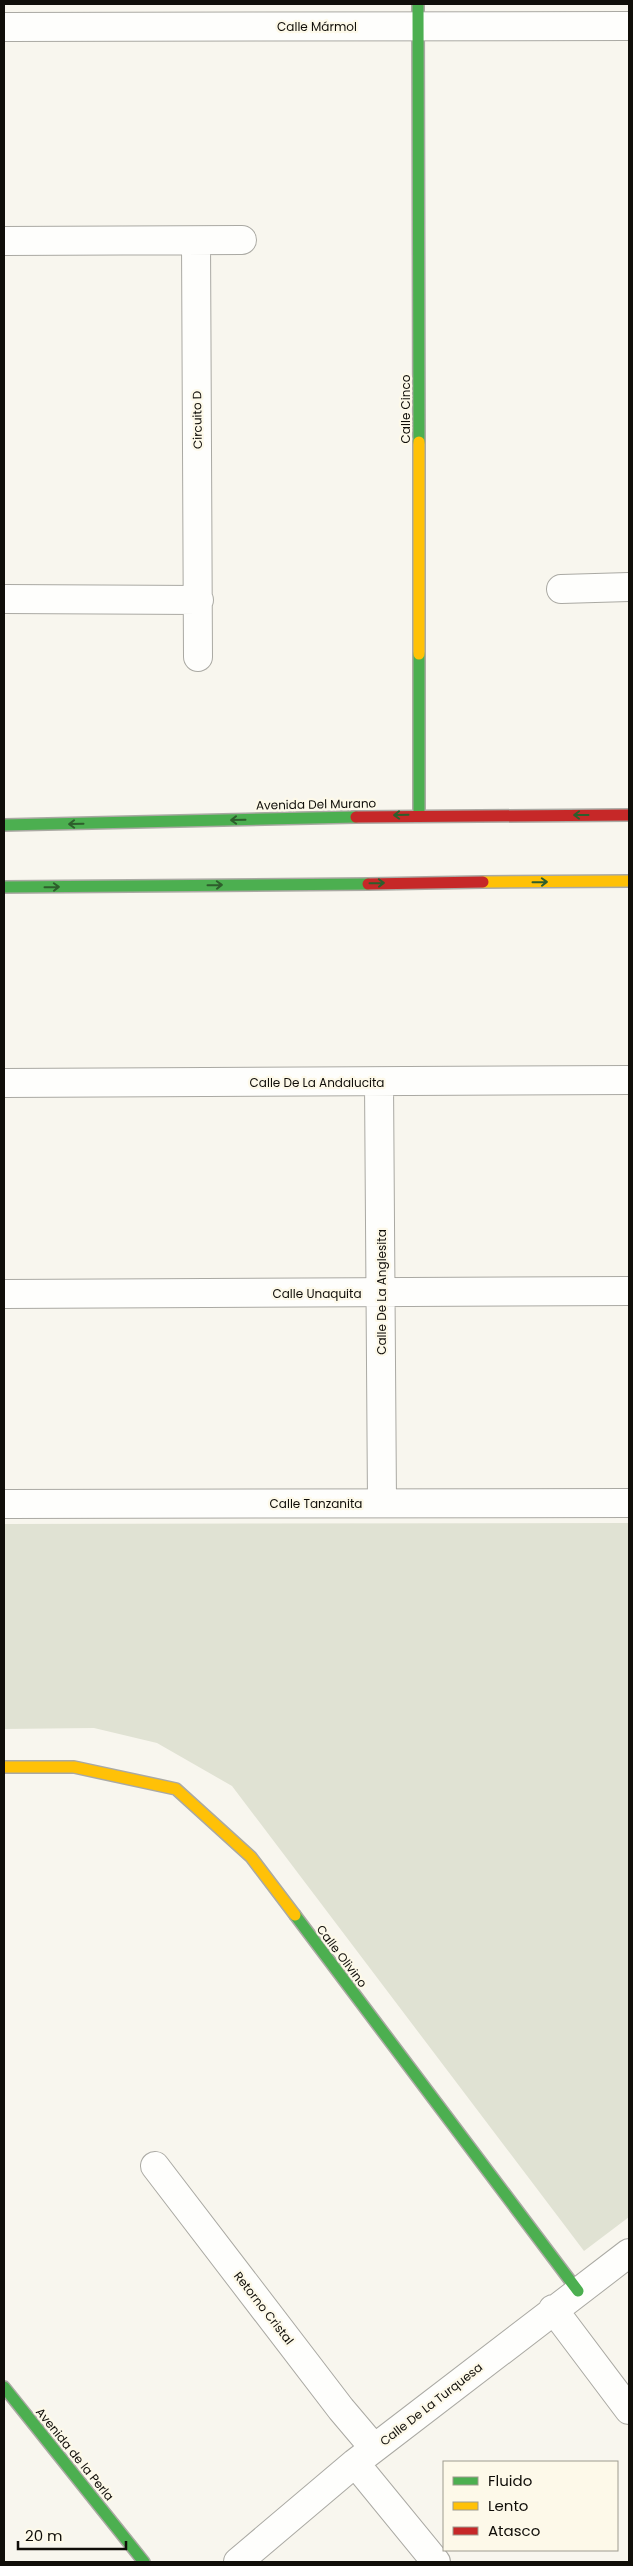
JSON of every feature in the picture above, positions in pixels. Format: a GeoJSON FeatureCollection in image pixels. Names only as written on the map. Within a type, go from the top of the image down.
{"type":"FeatureCollection","features":[{"type":"Feature","properties":{"kind":"street","name":"Calle Mármol"},"geometry":{"type":"LineString","coordinates":[[4,27],[418,15],[629,26]]}},
{"type":"Feature","properties":{"kind":"street","name":"Calle Cinco"},"geometry":{"type":"LineString","coordinates":[[418,15],[419,815]]}},
{"type":"Feature","properties":{"kind":"street"},"geometry":{"type":"LineString","coordinates":[[4,241],[242,240]]}},
{"type":"Feature","properties":{"kind":"street","name":"Circuito D"},"geometry":{"type":"LineString","coordinates":[[196,241],[198,658]]}},
{"type":"Feature","properties":{"kind":"street"},"geometry":{"type":"LineString","coordinates":[[561,589],[629,587]]}},
{"type":"Feature","properties":{"kind":"street"},"geometry":{"type":"LineString","coordinates":[[4,599],[199,600]]}},
{"type":"Feature","properties":{"kind":"street","name":"Avenida Del Murano"},"geometry":{"type":"LineString","coordinates":[[4,825],[419,815],[629,815]]}},
{"type":"Feature","properties":{"kind":"street"},"geometry":{"type":"LineString","coordinates":[[4,887],[629,881]]}},
{"type":"Feature","properties":{"kind":"street","name":"Calle De La Andalucita"},"geometry":{"type":"LineString","coordinates":[[4,1083],[629,1080]]}},
{"type":"Feature","properties":{"kind":"street","name":"Calle De La Anglesita"},"geometry":{"type":"LineString","coordinates":[[379,1082],[382,1503]]}},
{"type":"Feature","properties":{"kind":"street","name":"Calle Unaquita"},"geometry":{"type":"LineString","coordinates":[[4,1294],[629,1291]]}},
{"type":"Feature","properties":{"kind":"street","name":"Calle Tanzanita"},"geometry":{"type":"LineString","coordinates":[[4,1504],[629,1503]]}},
{"type":"Feature","properties":{"kind":"street","name":"Calle Olivino"},"geometry":{"type":"LineString","coordinates":[[4,1766],[74,1767],[176,1789],[251,1857],[578,2291]]}},
{"type":"Feature","properties":{"kind":"street","name":"Retorno Cristal"},"geometry":{"type":"LineString","coordinates":[[155,2166],[341,2409],[365,2455],[436,2562]]}},
{"type":"Feature","properties":{"kind":"street","name":"Calle De La Turquesa"},"geometry":{"type":"LineString","coordinates":[[238,2562],[365,2455],[629,2253]]}},
{"type":"Feature","properties":{"kind":"street"},"geometry":{"type":"LineString","coordinates":[[553,2310],[629,2410]]}},
{"type":"Feature","properties":{"kind":"street","name":"Avenida de la Perla"},"geometry":{"type":"LineString","coordinates":[[4,2387],[144,2562]]}},
{"type":"Feature","properties":{"kind":"shaded area"},"geometry":{"type":"Polygon","coordinates":[[[629,1523],[629,2217],[584,2251],[232,1786],[157,1743],[94,1728],[4,1729],[4,1524],[629,1523]]]}},
{"type":"Feature","properties":{"kind":"traffic: fast"},"geometry":{"type":"LineString","coordinates":[[418,4],[419,442]]}},
{"type":"Feature","properties":{"kind":"traffic: fast"},"geometry":{"type":"LineString","coordinates":[[419,654],[419,815]]}},
{"type":"Feature","properties":{"kind":"traffic: fast"},"geometry":{"type":"LineString","coordinates":[[4,825],[356,817]]}},
{"type":"Feature","properties":{"kind":"traffic: fast"},"geometry":{"type":"LineString","coordinates":[[4,887],[368,884]]}},
{"type":"Feature","properties":{"kind":"traffic: fast"},"geometry":{"type":"LineString","coordinates":[[295,1915],[578,2291]]}},
{"type":"Feature","properties":{"kind":"traffic: fast"},"geometry":{"type":"LineString","coordinates":[[4,2387],[144,2562]]}},
{"type":"Feature","properties":{"kind":"traffic: slow"},"geometry":{"type":"LineString","coordinates":[[419,442],[419,654]]}},
{"type":"Feature","properties":{"kind":"traffic: slow"},"geometry":{"type":"LineString","coordinates":[[483,882],[629,881]]}},
{"type":"Feature","properties":{"kind":"traffic: slow"},"geometry":{"type":"LineString","coordinates":[[4,1767],[74,1767],[176,1789],[251,1857],[295,1915]]}},
{"type":"Feature","properties":{"kind":"traffic: jam"},"geometry":{"type":"LineString","coordinates":[[356,817],[629,815]]}},
{"type":"Feature","properties":{"kind":"traffic: jam"},"geometry":{"type":"LineString","coordinates":[[368,884],[483,882]]}}]}
